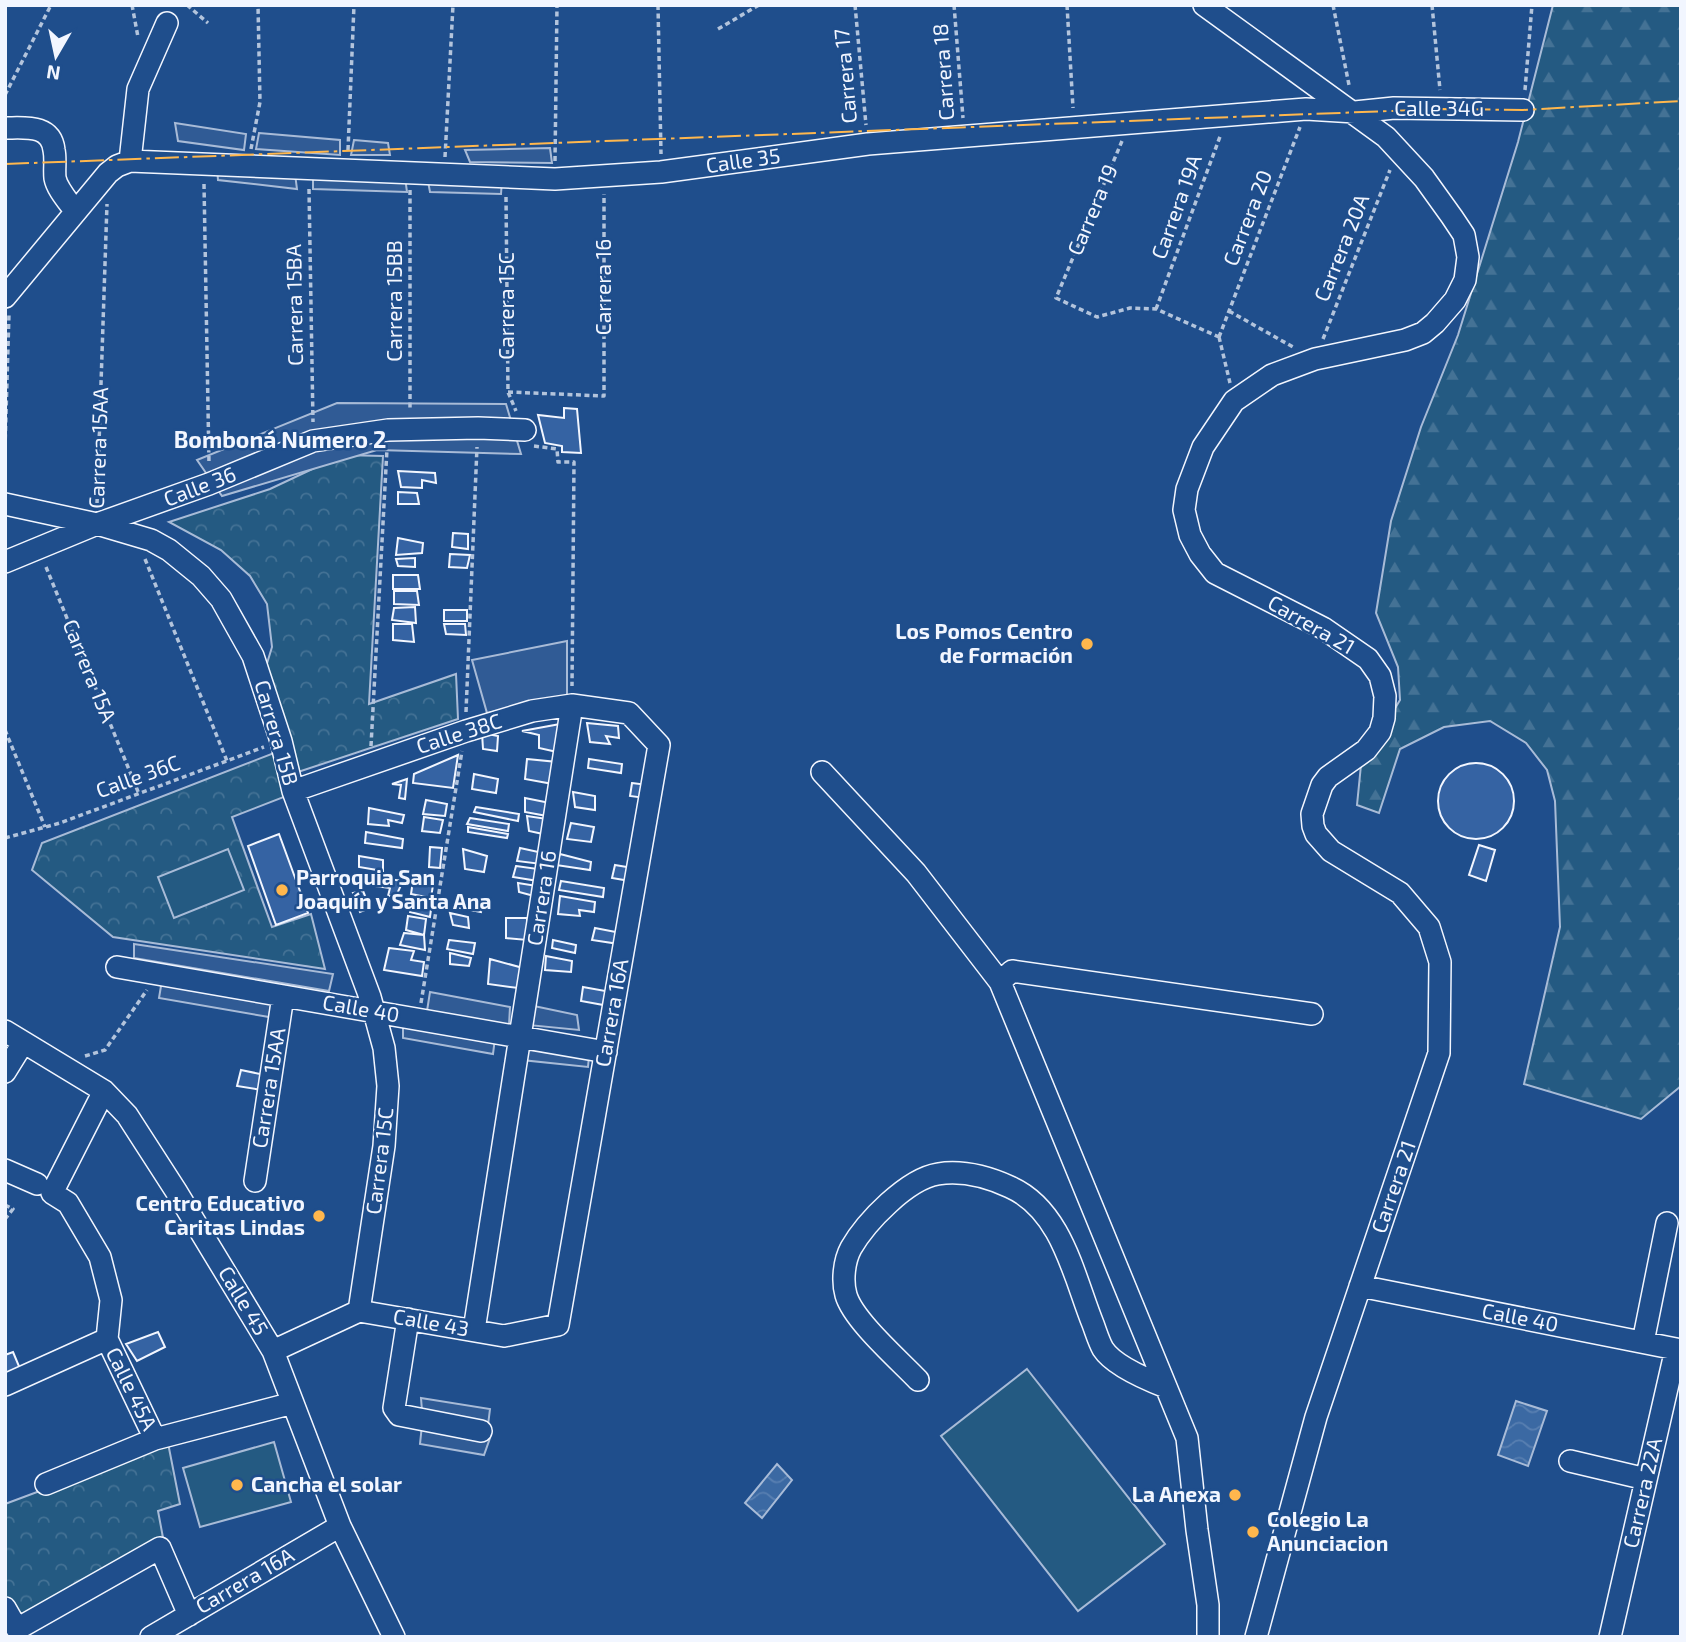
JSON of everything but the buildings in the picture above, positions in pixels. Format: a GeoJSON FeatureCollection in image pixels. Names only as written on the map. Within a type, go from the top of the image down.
{"type":"FeatureCollection","features":[{"type":"Feature","properties":{"kind":"street"},"geometry":{"type":"LineString","coordinates":[[1204,5],[1355,112]]}},
{"type":"Feature","properties":{"kind":"street"},"geometry":{"type":"LineString","coordinates":[[8,294],[108,173],[130,161],[138,89],[167,23]]}},
{"type":"Feature","properties":{"kind":"street","name":"Calle 34G"},"geometry":{"type":"LineString","coordinates":[[1355,112],[1394,108],[1523,110]]}},
{"type":"Feature","properties":{"kind":"street","name":"Calle 35"},"geometry":{"type":"LineString","coordinates":[[130,161],[555,179],[661,172],[867,144],[1307,109],[1355,112]]}},
{"type":"Feature","properties":{"kind":"street","name":"Carrera 21"},"geometry":{"type":"LineString","coordinates":[[1256,1637],[1316,1417],[1439,1053],[1440,962],[1429,927],[1400,893],[1331,851],[1316,834],[1313,826],[1312,814],[1322,785],[1328,777],[1366,750],[1380,732],[1385,696],[1380,677],[1368,659],[1322,628],[1215,573],[1189,535],[1184,510],[1187,489],[1214,449],[1234,401],[1272,374],[1315,359],[1405,340],[1423,333],[1455,300],[1465,280],[1468,257],[1464,234],[1424,178],[1398,149],[1355,112]]}},
{"type":"Feature","properties":{"kind":"street"},"geometry":{"type":"LineString","coordinates":[[5,128],[34,127],[43,130],[54,148],[55,181],[75,211]]}},
{"type":"Feature","properties":{"kind":"street","name":"Calle 36"},"geometry":{"type":"LineString","coordinates":[[5,562],[313,441],[388,430],[525,430]]}},
{"type":"Feature","properties":{"kind":"street"},"geometry":{"type":"LineString","coordinates":[[5,504],[97,524]]}},
{"type":"Feature","properties":{"kind":"street","name":"Carrera 15B"},"geometry":{"type":"LineString","coordinates":[[97,524],[151,540],[169,550],[201,576],[221,599],[253,656],[281,741],[293,791],[374,1012]]}},
{"type":"Feature","properties":{"kind":"street","name":"Calle 38C"},"geometry":{"type":"LineString","coordinates":[[293,791],[532,711],[572,705],[629,713]]}},
{"type":"Feature","properties":{"kind":"street","name":"Carrera 16"},"geometry":{"type":"LineString","coordinates":[[474,1331],[572,705]]}},
{"type":"Feature","properties":{"kind":"street","name":"Carrera 16A"},"geometry":{"type":"LineString","coordinates":[[504,1336],[558,1325],[660,745],[629,713]]}},
{"type":"Feature","properties":{"kind":"street"},"geometry":{"type":"LineString","coordinates":[[822,772],[916,873],[1000,982],[1187,1438],[1208,1605],[1208,1637]]}},
{"type":"Feature","properties":{"kind":"street","name":"Calle 40"},"geometry":{"type":"LineString","coordinates":[[117,967],[606,1052]]}},
{"type":"Feature","properties":{"kind":"street"},"geometry":{"type":"LineString","coordinates":[[1000,982],[1012,971],[1312,1014]]}},
{"type":"Feature","properties":{"kind":"street","name":"Carrera 15AA"},"geometry":{"type":"LineString","coordinates":[[254,1181],[283,996]]}},
{"type":"Feature","properties":{"kind":"street","name":"Carrera 15C"},"geometry":{"type":"LineString","coordinates":[[359,1311],[382,1159],[388,1086],[384,1048],[374,1012]]}},
{"type":"Feature","properties":{"kind":"street","name":"Calle 45"},"geometry":{"type":"LineString","coordinates":[[10,1052],[58,1063],[104,1091],[127,1115],[273,1351],[340,1526],[394,1637]]}},
{"type":"Feature","properties":{"kind":"street"},"geometry":{"type":"LineString","coordinates":[[44,1188],[104,1091]]}},
{"type":"Feature","properties":{"kind":"street"},"geometry":{"type":"LineString","coordinates":[[5,1170],[44,1188],[68,1203],[100,1257],[111,1300],[107,1339],[5,1385]]}},
{"type":"Feature","properties":{"kind":"street"},"geometry":{"type":"LineString","coordinates":[[918,1380],[855,1312],[845,1294],[845,1268],[851,1249],[870,1223],[898,1193],[936,1174],[971,1173],[1013,1188],[1046,1213],[1064,1247],[1104,1350],[1135,1374],[1166,1387]]}},
{"type":"Feature","properties":{"kind":"street"},"geometry":{"type":"LineString","coordinates":[[1643,1342],[1667,1223]]}},
{"type":"Feature","properties":{"kind":"street","name":"Calle 40"},"geometry":{"type":"LineString","coordinates":[[1360,1286],[1678,1349]]}},
{"type":"Feature","properties":{"kind":"street"},"geometry":{"type":"LineString","coordinates":[[273,1351],[359,1311]]}},
{"type":"Feature","properties":{"kind":"street","name":"Calle 43"},"geometry":{"type":"LineString","coordinates":[[359,1311],[504,1336]]}},
{"type":"Feature","properties":{"kind":"street"},"geometry":{"type":"LineString","coordinates":[[408,1319],[394,1408],[399,1415],[481,1431]]}},
{"type":"Feature","properties":{"kind":"street","name":"Calle 45A"},"geometry":{"type":"LineString","coordinates":[[107,1339],[155,1439]]}},
{"type":"Feature","properties":{"kind":"street","name":"Carrera 22A"},"geometry":{"type":"LineString","coordinates":[[1610,1637],[1678,1349]]}},
{"type":"Feature","properties":{"kind":"street"},"geometry":{"type":"LineString","coordinates":[[46,1484],[155,1439],[293,1403]]}},
{"type":"Feature","properties":{"kind":"street"},"geometry":{"type":"LineString","coordinates":[[1570,1461],[1646,1479]]}},
{"type":"Feature","properties":{"kind":"street","name":"Carrera 16A"},"geometry":{"type":"LineString","coordinates":[[151,1637],[340,1526]]}},
{"type":"Feature","properties":{"kind":"street"},"geometry":{"type":"LineString","coordinates":[[5,1608],[17,1629],[160,1548],[189,1615]]}},
{"type":"Feature","properties":{"kind":"path"},"geometry":{"type":"LineString","coordinates":[[5,95],[51,5]]}},
{"type":"Feature","properties":{"kind":"path"},"geometry":{"type":"LineString","coordinates":[[132,5],[139,43],[153,54]]}},
{"type":"Feature","properties":{"kind":"path"},"geometry":{"type":"LineString","coordinates":[[187,5],[208,23]]}},
{"type":"Feature","properties":{"kind":"path"},"geometry":{"type":"LineString","coordinates":[[248,166],[260,102],[258,5]]}},
{"type":"Feature","properties":{"kind":"path"},"geometry":{"type":"LineString","coordinates":[[347,170],[354,5]]}},
{"type":"Feature","properties":{"kind":"path"},"geometry":{"type":"LineString","coordinates":[[444,175],[453,5]]}},
{"type":"Feature","properties":{"kind":"path"},"geometry":{"type":"LineString","coordinates":[[555,179],[557,5]]}},
{"type":"Feature","properties":{"kind":"path"},"geometry":{"type":"LineString","coordinates":[[658,5],[661,172]]}},
{"type":"Feature","properties":{"kind":"path"},"geometry":{"type":"LineString","coordinates":[[718,29],[759,5]]}},
{"type":"Feature","properties":{"kind":"path","name":"Carrera 17"},"geometry":{"type":"LineString","coordinates":[[855,5],[867,144]]}},
{"type":"Feature","properties":{"kind":"path","name":"Carrera 18"},"geometry":{"type":"LineString","coordinates":[[954,5],[964,136]]}},
{"type":"Feature","properties":{"kind":"path"},"geometry":{"type":"LineString","coordinates":[[1067,5],[1074,128]]}},
{"type":"Feature","properties":{"kind":"path"},"geometry":{"type":"LineString","coordinates":[[1333,5],[1355,112]]}},
{"type":"Feature","properties":{"kind":"path"},"geometry":{"type":"LineString","coordinates":[[1433,5],[1442,109]]}},
{"type":"Feature","properties":{"kind":"path"},"geometry":{"type":"LineString","coordinates":[[1523,110],[1532,5]]}},
{"type":"Feature","properties":{"kind":"path","name":"Carrera 20"},"geometry":{"type":"LineString","coordinates":[[1219,337],[1307,109]]}},
{"type":"Feature","properties":{"kind":"path","name":"Carrera 19A"},"geometry":{"type":"LineString","coordinates":[[1156,309],[1228,116]]}},
{"type":"Feature","properties":{"kind":"path","name":"Carrera 19"},"geometry":{"type":"LineString","coordinates":[[1130,123],[1056,298],[1097,317],[1130,308],[1156,309]]}},
{"type":"Feature","properties":{"kind":"path","name":"Carrera 20A"},"geometry":{"type":"LineString","coordinates":[[1315,359],[1398,149]]}},
{"type":"Feature","properties":{"kind":"path"},"geometry":{"type":"LineString","coordinates":[[204,164],[209,484]]}},
{"type":"Feature","properties":{"kind":"path","name":"Carrera 15BA"},"geometry":{"type":"LineString","coordinates":[[308,169],[313,441]]}},
{"type":"Feature","properties":{"kind":"path","name":"Carrera 15AA"},"geometry":{"type":"LineString","coordinates":[[97,524],[108,173]]}},
{"type":"Feature","properties":{"kind":"path","name":"Carrera 15BB"},"geometry":{"type":"LineString","coordinates":[[410,173],[410,429]]}},
{"type":"Feature","properties":{"kind":"path","name":"Carrera 15C"},"geometry":{"type":"LineString","coordinates":[[506,177],[508,393],[525,430]]}},
{"type":"Feature","properties":{"kind":"path","name":"Carrera 16"},"geometry":{"type":"LineString","coordinates":[[508,393],[604,397],[604,177]]}},
{"type":"Feature","properties":{"kind":"path"},"geometry":{"type":"LineString","coordinates":[[5,448],[8,294]]}},
{"type":"Feature","properties":{"kind":"path"},"geometry":{"type":"LineString","coordinates":[[1156,309],[1219,337],[1234,401]]}},
{"type":"Feature","properties":{"kind":"path"},"geometry":{"type":"LineString","coordinates":[[1229,311],[1315,359]]}},
{"type":"Feature","properties":{"kind":"path"},"geometry":{"type":"LineString","coordinates":[[370,765],[388,430]]}},
{"type":"Feature","properties":{"kind":"path"},"geometry":{"type":"LineString","coordinates":[[525,430],[533,446],[557,449],[558,461],[574,462],[572,705]]}},
{"type":"Feature","properties":{"kind":"path","name":"Carrera 15A"},"geometry":{"type":"LineString","coordinates":[[38,548],[139,794]]}},
{"type":"Feature","properties":{"kind":"path"},"geometry":{"type":"LineString","coordinates":[[144,557],[228,761]]}},
{"type":"Feature","properties":{"kind":"path"},"geometry":{"type":"LineString","coordinates":[[5,730],[45,827]]}},
{"type":"Feature","properties":{"kind":"path","name":"Calle 36C"},"geometry":{"type":"LineString","coordinates":[[5,838],[139,794],[281,741]]}},
{"type":"Feature","properties":{"kind":"path"},"geometry":{"type":"LineString","coordinates":[[58,1063],[105,1051],[158,974]]}},
{"type":"Feature","properties":{"kind":"path"},"geometry":{"type":"LineString","coordinates":[[5,1205],[12,1209],[5,1219]]}},
{"type":"Feature","properties":{"kind":"green space"},"geometry":{"type":"Polygon","coordinates":[[[1553,5],[1681,5],[1681,1086],[1641,1119],[1524,1084],[1560,927],[1555,801],[1547,770],[1526,743],[1490,721],[1444,727],[1400,749],[1379,813],[1357,805],[1361,765],[1400,700],[1398,667],[1376,613],[1391,521],[1421,427],[1458,335],[1518,142],[1553,5]]]}},
{"type":"Feature","properties":{"kind":"green space"},"geometry":{"type":"Polygon","coordinates":[[[342,455],[383,456],[369,704],[456,674],[458,719],[295,773],[262,680],[272,647],[267,604],[250,576],[221,550],[169,522],[270,489],[342,455]]]}},
{"type":"Feature","properties":{"kind":"green space"},"geometry":{"type":"Polygon","coordinates":[[[274,753],[289,795],[232,817],[272,927],[311,914],[325,969],[113,937],[32,870],[42,843],[274,753]]]}},
{"type":"Feature","properties":{"kind":"green space"},"geometry":{"type":"Polygon","coordinates":[[[228,849],[244,890],[174,918],[158,877],[228,849]]]}},
{"type":"Feature","properties":{"kind":"green space"},"geometry":{"type":"Polygon","coordinates":[[[1027,1369],[1165,1544],[1078,1611],[941,1436],[1027,1369]]]}},
{"type":"Feature","properties":{"kind":"green space","name":"Cancha el solar"},"geometry":{"type":"Polygon","coordinates":[[[274,1442],[291,1502],[200,1527],[183,1468],[274,1442]]]}},
{"type":"Feature","properties":{"kind":"green space"},"geometry":{"type":"Polygon","coordinates":[[[168,1443],[180,1504],[158,1511],[164,1543],[20,1624],[5,1600],[5,1504],[168,1443]]]}},
{"type":"Feature","properties":{"kind":"shaded area"},"geometry":{"type":"Polygon","coordinates":[[[175,123],[246,134],[244,150],[178,141],[175,123]]]}},
{"type":"Feature","properties":{"kind":"shaded area"},"geometry":{"type":"Polygon","coordinates":[[[259,133],[340,140],[340,155],[256,149],[259,133]]]}},
{"type":"Feature","properties":{"kind":"shaded area"},"geometry":{"type":"Polygon","coordinates":[[[354,140],[388,143],[390,155],[351,155],[354,140]]]}},
{"type":"Feature","properties":{"kind":"shaded area"},"geometry":{"type":"Polygon","coordinates":[[[550,148],[552,163],[470,162],[465,150],[550,148]]]}},
{"type":"Feature","properties":{"kind":"shaded area"},"geometry":{"type":"Polygon","coordinates":[[[217,167],[295,174],[297,189],[218,180],[217,167]]]}},
{"type":"Feature","properties":{"kind":"shaded area"},"geometry":{"type":"Polygon","coordinates":[[[313,173],[405,177],[407,192],[313,189],[313,173]]]}},
{"type":"Feature","properties":{"kind":"shaded area"},"geometry":{"type":"Polygon","coordinates":[[[427,176],[502,180],[501,194],[430,192],[427,176]]]}},
{"type":"Feature","properties":{"kind":"shaded area"},"geometry":{"type":"Polygon","coordinates":[[[337,403],[506,404],[521,454],[377,450],[222,496],[197,460],[337,403]]]}},
{"type":"Feature","properties":{"kind":"shaded area"},"geometry":{"type":"Polygon","coordinates":[[[567,641],[567,698],[487,713],[472,660],[567,641]]]}},
{"type":"Feature","properties":{"kind":"shaded area"},"geometry":{"type":"Polygon","coordinates":[[[134,944],[333,974],[329,991],[134,958],[134,944]]]}},
{"type":"Feature","properties":{"kind":"shaded area"},"geometry":{"type":"Polygon","coordinates":[[[162,980],[272,998],[269,1017],[159,998],[162,980]]]}},
{"type":"Feature","properties":{"kind":"shaded area"},"geometry":{"type":"Polygon","coordinates":[[[430,992],[510,1007],[509,1025],[427,1011],[430,992]]]}},
{"type":"Feature","properties":{"kind":"shaded area"},"geometry":{"type":"Polygon","coordinates":[[[534,1006],[577,1015],[579,1030],[528,1025],[534,1006]]]}},
{"type":"Feature","properties":{"kind":"shaded area"},"geometry":{"type":"Polygon","coordinates":[[[403,1022],[495,1038],[493,1054],[403,1038],[403,1022]]]}},
{"type":"Feature","properties":{"kind":"shaded area"},"geometry":{"type":"Polygon","coordinates":[[[525,1043],[589,1056],[588,1067],[522,1060],[525,1043]]]}},
{"type":"Feature","properties":{"kind":"shaded area"},"geometry":{"type":"Polygon","coordinates":[[[421,1398],[490,1409],[488,1425],[422,1411],[421,1398]]]}},
{"type":"Feature","properties":{"kind":"shaded area"},"geometry":{"type":"Polygon","coordinates":[[[422,1425],[490,1438],[484,1455],[420,1444],[422,1425]]]}},
{"type":"Feature","properties":{"kind":"water"},"geometry":{"type":"Polygon","coordinates":[[[1516,1401],[1547,1411],[1528,1466],[1498,1455],[1516,1401]]]}},
{"type":"Feature","properties":{"kind":"water"},"geometry":{"type":"Polygon","coordinates":[[[777,1464],[792,1480],[762,1518],[745,1503],[777,1464]]]}},
{"type":"Feature","properties":{"kind":"power"},"geometry":{"type":"LineString","coordinates":[[5,164],[1442,109],[1523,110],[1681,101]]}},
{"type":"Feature","properties":{"kind":"place","name":"Los Pomos Centro de Formación"},"geometry":{"type":"Point","coordinates":[1087,644]}},
{"type":"Feature","properties":{"kind":"place","name":"Parroquia San Joaquín y Santa Ana"},"geometry":{"type":"Point","coordinates":[282,890]}},
{"type":"Feature","properties":{"kind":"place","name":"Centro Educativo Caritas Lindas"},"geometry":{"type":"Point","coordinates":[319,1216]}},
{"type":"Feature","properties":{"kind":"place","name":"Cancha el solar"},"geometry":{"type":"Point","coordinates":[237,1485]}},
{"type":"Feature","properties":{"kind":"place","name":"La Anexa"},"geometry":{"type":"Point","coordinates":[1235,1495]}},
{"type":"Feature","properties":{"kind":"place","name":"Colegio La Anunciacion"},"geometry":{"type":"Point","coordinates":[1253,1532]}},
{"type":"Feature","properties":{"kind":"district","name":"Bomboná Numero 2"},"geometry":{"type":"Point","coordinates":[280,440]}}]}
